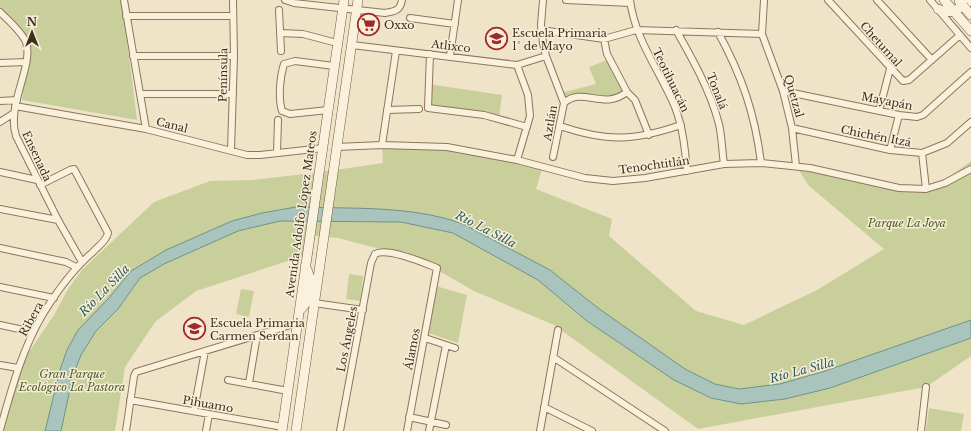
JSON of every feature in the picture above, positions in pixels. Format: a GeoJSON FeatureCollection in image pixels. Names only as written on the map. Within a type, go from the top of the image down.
{"type":"FeatureCollection","features":[{"type":"Feature","properties":{"kind":"main road"},"geometry":{"type":"LineString","coordinates":[[296,431],[358,0]]}},
{"type":"Feature","properties":{"kind":"main road"},"geometry":{"type":"LineString","coordinates":[[944,0],[971,30]]}},
{"type":"Feature","properties":{"kind":"main road"},"geometry":{"type":"LineString","coordinates":[[938,9],[947,13],[954,11],[964,1],[971,15]]}},
{"type":"Feature","properties":{"kind":"main road","name":"Avenida Adolfo López Mateos"},"geometry":{"type":"LineString","coordinates":[[282,429],[343,5]]}},
{"type":"Feature","properties":{"kind":"street"},"geometry":{"type":"LineString","coordinates":[[124,0],[146,129]]}},
{"type":"Feature","properties":{"kind":"street","name":"Península"},"geometry":{"type":"LineString","coordinates":[[231,150],[234,56],[233,0]]}},
{"type":"Feature","properties":{"kind":"street"},"geometry":{"type":"LineString","coordinates":[[285,0],[294,3],[343,5],[356,10],[385,13],[397,11],[401,7],[402,0]]}},
{"type":"Feature","properties":{"kind":"street"},"geometry":{"type":"LineString","coordinates":[[450,56],[458,0]]}},
{"type":"Feature","properties":{"kind":"street","name":"Aztlán"},"geometry":{"type":"LineString","coordinates":[[543,0],[541,30],[546,56],[564,103],[553,157]]}},
{"type":"Feature","properties":{"kind":"street"},"geometry":{"type":"LineString","coordinates":[[566,0],[630,2]]}},
{"type":"Feature","properties":{"kind":"street"},"geometry":{"type":"LineString","coordinates":[[541,30],[604,39],[636,30],[676,30],[762,34],[764,0]]}},
{"type":"Feature","properties":{"kind":"street","name":"Chetumal"},"geometry":{"type":"LineString","coordinates":[[828,0],[890,69],[901,80],[907,82],[960,35]]}},
{"type":"Feature","properties":{"kind":"street"},"geometry":{"type":"LineString","coordinates":[[878,0],[932,60]]}},
{"type":"Feature","properties":{"kind":"street"},"geometry":{"type":"LineString","coordinates":[[930,0],[971,48]]}},
{"type":"Feature","properties":{"kind":"street","name":"Teotihuacán"},"geometry":{"type":"LineString","coordinates":[[630,2],[636,30],[668,92],[681,125],[687,171]]}},
{"type":"Feature","properties":{"kind":"street"},"geometry":{"type":"LineString","coordinates":[[279,10],[281,51]]}},
{"type":"Feature","properties":{"kind":"street","name":"Ensenada"},"geometry":{"type":"LineString","coordinates":[[0,12],[26,43],[26,62],[15,106],[14,128],[16,136],[38,183],[82,262]]}},
{"type":"Feature","properties":{"kind":"street"},"geometry":{"type":"LineString","coordinates":[[126,16],[233,16]]}},
{"type":"Feature","properties":{"kind":"street"},"geometry":{"type":"LineString","coordinates":[[410,18],[455,24]]}},
{"type":"Feature","properties":{"kind":"street"},"geometry":{"type":"LineString","coordinates":[[0,20],[7,19]]}},
{"type":"Feature","properties":{"kind":"street","name":"Tonalá"},"geometry":{"type":"LineString","coordinates":[[676,30],[701,75],[713,106],[721,133],[724,164]]}},
{"type":"Feature","properties":{"kind":"street"},"geometry":{"type":"LineString","coordinates":[[718,32],[732,58],[748,95],[756,126],[761,163]]}},
{"type":"Feature","properties":{"kind":"street"},"geometry":{"type":"LineString","coordinates":[[280,33],[303,34],[338,43]]}},
{"type":"Feature","properties":{"kind":"street","name":"Quetzal"},"geometry":{"type":"LineString","coordinates":[[762,34],[783,91],[792,128],[796,166]]}},
{"type":"Feature","properties":{"kind":"street"},"geometry":{"type":"LineString","coordinates":[[604,39],[607,54],[627,92],[636,100],[649,135]]}},
{"type":"Feature","properties":{"kind":"street","name":"Atlixco"},"geometry":{"type":"LineString","coordinates":[[352,45],[517,65],[546,56]]}},
{"type":"Feature","properties":{"kind":"street"},"geometry":{"type":"LineString","coordinates":[[382,145],[396,51]]}},
{"type":"Feature","properties":{"kind":"street"},"geometry":{"type":"LineString","coordinates":[[430,54],[428,108],[484,115],[526,128]]}},
{"type":"Feature","properties":{"kind":"street"},"geometry":{"type":"LineString","coordinates":[[133,56],[234,56]]}},
{"type":"Feature","properties":{"kind":"street"},"geometry":{"type":"LineString","coordinates":[[328,110],[290,114],[282,111],[280,95],[283,69],[286,62],[299,61],[334,66]]}},
{"type":"Feature","properties":{"kind":"street"},"geometry":{"type":"LineString","coordinates":[[0,63],[26,62]]}},
{"type":"Feature","properties":{"kind":"street"},"geometry":{"type":"LineString","coordinates":[[517,65],[530,102],[530,119],[517,160]]}},
{"type":"Feature","properties":{"kind":"street"},"geometry":{"type":"LineString","coordinates":[[879,110],[890,69]]}},
{"type":"Feature","properties":{"kind":"street","name":"Mayapán"},"geometry":{"type":"LineString","coordinates":[[783,91],[899,115],[917,117],[924,115],[971,72]]}},
{"type":"Feature","properties":{"kind":"street"},"geometry":{"type":"LineString","coordinates":[[564,103],[576,96],[615,100],[627,92]]}},
{"type":"Feature","properties":{"kind":"street"},"geometry":{"type":"LineString","coordinates":[[140,94],[233,94]]}},
{"type":"Feature","properties":{"kind":"street","name":"Canal"},"geometry":{"type":"LineString","coordinates":[[0,101],[15,106],[146,129],[254,155],[322,152]]}},
{"type":"Feature","properties":{"kind":"street"},"geometry":{"type":"LineString","coordinates":[[0,122],[15,106]]}},
{"type":"Feature","properties":{"kind":"street"},"geometry":{"type":"LineString","coordinates":[[387,110],[419,109]]}},
{"type":"Feature","properties":{"kind":"street"},"geometry":{"type":"LineString","coordinates":[[890,150],[899,115]]}},
{"type":"Feature","properties":{"kind":"street"},"geometry":{"type":"LineString","coordinates":[[277,153],[278,120]]}},
{"type":"Feature","properties":{"kind":"street","name":"Chichén Itzá"},"geometry":{"type":"LineString","coordinates":[[792,128],[890,150],[922,153],[947,143],[971,122]]}},
{"type":"Feature","properties":{"kind":"street"},"geometry":{"type":"LineString","coordinates":[[560,126],[583,134],[606,138],[649,135],[681,125]]}},
{"type":"Feature","properties":{"kind":"street","name":"Tenochtitlán"},"geometry":{"type":"LineString","coordinates":[[336,147],[382,145],[447,147],[517,160],[571,175],[599,180],[628,180],[724,164],[761,163],[796,166],[894,187],[926,189],[945,183],[971,169]]}},
{"type":"Feature","properties":{"kind":"street"},"geometry":{"type":"LineString","coordinates":[[922,153],[926,189]]}},
{"type":"Feature","properties":{"kind":"street","name":"Ribera"},"geometry":{"type":"LineString","coordinates":[[0,430],[18,368],[33,332],[54,298],[76,267],[105,240],[108,234],[76,171],[70,170],[38,183]]}},
{"type":"Feature","properties":{"kind":"street"},"geometry":{"type":"LineString","coordinates":[[0,172],[38,183]]}},
{"type":"Feature","properties":{"kind":"street"},"geometry":{"type":"LineString","coordinates":[[0,209],[58,220]]}},
{"type":"Feature","properties":{"kind":"street"},"geometry":{"type":"LineString","coordinates":[[0,248],[66,262],[76,267]]}},
{"type":"Feature","properties":{"kind":"street","name":"Álamos"},"geometry":{"type":"LineString","coordinates":[[378,252],[410,258],[437,268],[425,338],[406,431]]}},
{"type":"Feature","properties":{"kind":"street","name":"Los Ángeles"},"geometry":{"type":"LineString","coordinates":[[340,431],[371,262],[373,257],[378,252]]}},
{"type":"Feature","properties":{"kind":"street"},"geometry":{"type":"LineString","coordinates":[[0,287],[54,298]]}},
{"type":"Feature","properties":{"kind":"street"},"geometry":{"type":"LineString","coordinates":[[314,303],[363,310]]}},
{"type":"Feature","properties":{"kind":"street"},"geometry":{"type":"LineString","coordinates":[[126,431],[134,376],[137,372],[297,323]]}},
{"type":"Feature","properties":{"kind":"street"},"geometry":{"type":"LineString","coordinates":[[0,325],[33,332]]}},
{"type":"Feature","properties":{"kind":"street"},"geometry":{"type":"LineString","coordinates":[[540,431],[558,330]]}},
{"type":"Feature","properties":{"kind":"street"},"geometry":{"type":"LineString","coordinates":[[249,383],[257,335]]}},
{"type":"Feature","properties":{"kind":"street"},"geometry":{"type":"LineString","coordinates":[[425,338],[455,348]]}},
{"type":"Feature","properties":{"kind":"street"},"geometry":{"type":"LineString","coordinates":[[429,431],[446,345]]}},
{"type":"Feature","properties":{"kind":"street"},"geometry":{"type":"LineString","coordinates":[[194,411],[205,351]]}},
{"type":"Feature","properties":{"kind":"street"},"geometry":{"type":"LineString","coordinates":[[553,357],[665,431]]}},
{"type":"Feature","properties":{"kind":"street"},"geometry":{"type":"LineString","coordinates":[[0,365],[18,368]]}},
{"type":"Feature","properties":{"kind":"street"},"geometry":{"type":"LineString","coordinates":[[228,380],[288,391]]}},
{"type":"Feature","properties":{"kind":"street"},"geometry":{"type":"LineString","coordinates":[[921,431],[926,387]]}},
{"type":"Feature","properties":{"kind":"street","name":"Pihuamo"},"geometry":{"type":"LineString","coordinates":[[130,400],[282,429]]}},
{"type":"Feature","properties":{"kind":"street"},"geometry":{"type":"LineString","coordinates":[[0,402],[7,404]]}},
{"type":"Feature","properties":{"kind":"street"},"geometry":{"type":"LineString","coordinates":[[544,407],[592,431]]}},
{"type":"Feature","properties":{"kind":"street"},"geometry":{"type":"LineString","coordinates":[[206,431],[209,414]]}},
{"type":"Feature","properties":{"kind":"street"},"geometry":{"type":"LineString","coordinates":[[409,417],[446,425]]}},
{"type":"Feature","properties":{"kind":"green space"},"geometry":{"type":"Polygon","coordinates":[[[0,0],[122,0],[137,120],[22,100],[28,43],[0,8],[0,0]]]}},
{"type":"Feature","properties":{"kind":"green space"},"geometry":{"type":"Polygon","coordinates":[[[610,59],[627,92],[619,99],[581,97],[564,103],[561,93],[596,84],[589,67],[610,59]]]}},
{"type":"Feature","properties":{"kind":"green space"},"geometry":{"type":"Polygon","coordinates":[[[428,84],[502,95],[499,118],[430,109],[428,84]]]}},
{"type":"Feature","properties":{"kind":"green space"},"geometry":{"type":"Polygon","coordinates":[[[382,145],[433,146],[543,166],[536,189],[612,219],[609,236],[696,311],[744,325],[817,290],[884,249],[809,186],[796,166],[889,186],[934,188],[971,161],[971,356],[926,387],[698,429],[554,325],[474,291],[406,252],[372,247],[338,238],[315,236],[312,257],[300,257],[196,291],[155,322],[125,367],[115,431],[0,431],[18,368],[54,315],[68,289],[82,270],[154,202],[210,181],[251,180],[383,163],[382,145]]]}},
{"type":"Feature","properties":{"kind":"green space"},"geometry":{"type":"Polygon","coordinates":[[[349,274],[363,276],[360,301],[346,299],[349,274]]]}},
{"type":"Feature","properties":{"kind":"green space"},"geometry":{"type":"Polygon","coordinates":[[[436,286],[467,295],[458,343],[428,333],[436,286]]]}},
{"type":"Feature","properties":{"kind":"green space"},"geometry":{"type":"Polygon","coordinates":[[[241,289],[254,291],[249,317],[236,314],[241,289]]]}},
{"type":"Feature","properties":{"kind":"green space"},"geometry":{"type":"Polygon","coordinates":[[[929,408],[964,414],[961,431],[926,431],[929,408]]]}},
{"type":"Feature","properties":{"kind":"water"},"geometry":{"type":"Polygon","coordinates":[[[296,207],[359,208],[402,211],[443,218],[463,224],[550,270],[598,308],[685,369],[715,384],[739,389],[780,384],[822,372],[971,320],[971,338],[830,388],[785,399],[741,404],[711,398],[674,380],[587,321],[538,280],[453,233],[401,222],[280,221],[238,231],[164,264],[140,278],[118,309],[96,331],[81,355],[73,375],[61,431],[45,431],[60,370],[67,350],[78,330],[109,298],[131,271],[166,250],[232,221],[262,213],[296,207]]]}},
{"type":"Feature","properties":{"kind":"place","name":"Oxxo"},"geometry":{"type":"Point","coordinates":[368,25]}},
{"type":"Feature","properties":{"kind":"place","name":"Escuela Primaria 1° de Mayo"},"geometry":{"type":"Point","coordinates":[496,39]}},
{"type":"Feature","properties":{"kind":"place","name":"Escuela Primaria Carmen Serdan"},"geometry":{"type":"Point","coordinates":[195,329]}},
{"type":"Feature","properties":{"kind":"park label","name":"Parque La Joya"},"geometry":{"type":"Point","coordinates":[907,223]}},
{"type":"Feature","properties":{"kind":"park label","name":"Gran Parque Ecológico La Pastora"},"geometry":{"type":"Point","coordinates":[72,380]}},
{"type":"Feature","properties":{"kind":"water label","name":"Río La Silla"},"geometry":{"type":"Point","coordinates":[486,229]}},
{"type":"Feature","properties":{"kind":"water label","name":"Río La Silla"},"geometry":{"type":"Point","coordinates":[104,290]}},
{"type":"Feature","properties":{"kind":"water label","name":"Río La Silla"},"geometry":{"type":"Point","coordinates":[802,370]}}]}
